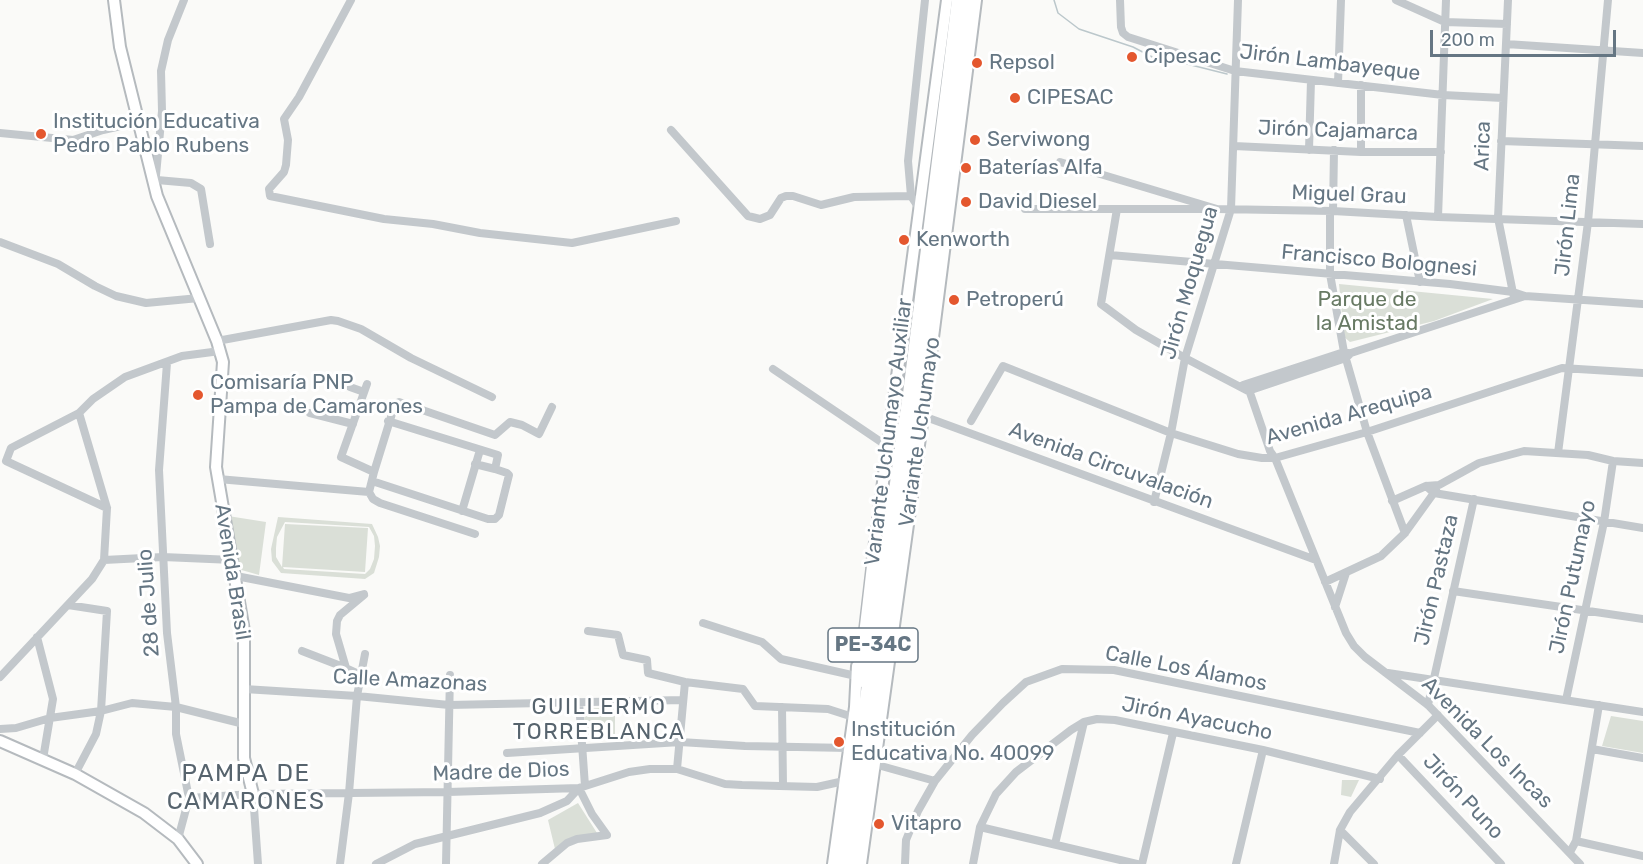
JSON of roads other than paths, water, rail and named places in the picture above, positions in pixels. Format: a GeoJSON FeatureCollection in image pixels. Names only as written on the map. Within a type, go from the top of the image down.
{"type":"FeatureCollection","features":[{"type":"Feature","properties":{"kind":"highway","name":"Variante Uchumayo"},"geometry":{"type":"LineString","coordinates":[[916,407],[958,0]]}},
{"type":"Feature","properties":{"kind":"highway","name":"Variante Uchumayo"},"geometry":{"type":"LineString","coordinates":[[843,864],[858,714],[908,426],[916,407],[967,0]]}},
{"type":"Feature","properties":{"kind":"highway","name":"Variante Uchumayo"},"geometry":{"type":"LineString","coordinates":[[852,864],[908,426]]}},
{"type":"Feature","properties":{"kind":"highway"},"geometry":{"type":"LineString","coordinates":[[858,714],[874,557]]}},
{"type":"Feature","properties":{"kind":"main road","name":"Avenida Brasil"},"geometry":{"type":"LineString","coordinates":[[114,0],[120,46],[158,196],[219,346],[223,362],[216,456],[244,631],[244,758],[253,794]]}},
{"type":"Feature","properties":{"kind":"main road","name":"Variante Uchumayo Auxiliar"},"geometry":{"type":"LineString","coordinates":[[833,864],[849,748],[858,714],[856,676],[865,601],[874,557],[947,0]]}},
{"type":"Feature","properties":{"kind":"main road","name":"Variante Uchumayo"},"geometry":{"type":"LineString","coordinates":[[861,864],[916,407],[976,0]]}},
{"type":"Feature","properties":{"kind":"main road"},"geometry":{"type":"LineString","coordinates":[[0,741],[75,774],[144,813],[178,839],[197,864]]}},
{"type":"Feature","properties":{"kind":"street"},"geometry":{"type":"LineString","coordinates":[[184,0],[168,40],[161,71],[162,111],[156,183],[191,183],[201,189],[210,244]]}},
{"type":"Feature","properties":{"kind":"street"},"geometry":{"type":"LineString","coordinates":[[351,0],[299,97],[284,119],[288,140],[286,165],[284,172],[268,189],[270,196],[384,219],[572,243],[676,221]]}},
{"type":"Feature","properties":{"kind":"street"},"geometry":{"type":"LineString","coordinates":[[919,208],[910,196],[908,161],[925,0]]}},
{"type":"Feature","properties":{"kind":"street","name":"Jirón Lambayeque"},"geometry":{"type":"LineString","coordinates":[[1120,0],[1121,27],[1123,33],[1128,37],[1235,71],[1443,95],[1503,98]]}},
{"type":"Feature","properties":{"kind":"street","name":"Jirón Moquegua"},"geometry":{"type":"LineString","coordinates":[[1154,502],[1171,433],[1185,358],[1232,209],[1238,0]]}},
{"type":"Feature","properties":{"kind":"street"},"geometry":{"type":"LineString","coordinates":[[1338,83],[1341,0]]}},
{"type":"Feature","properties":{"kind":"street"},"geometry":{"type":"LineString","coordinates":[[1396,0],[1445,22],[1507,24]]}},
{"type":"Feature","properties":{"kind":"street"},"geometry":{"type":"LineString","coordinates":[[1438,217],[1446,0]]}},
{"type":"Feature","properties":{"kind":"street","name":"Arica"},"geometry":{"type":"LineString","coordinates":[[1508,0],[1498,218],[1514,296]]}},
{"type":"Feature","properties":{"kind":"street","name":"Jirón Lima"},"geometry":{"type":"LineString","coordinates":[[1558,453],[1588,222],[1608,0]]}},
{"type":"Feature","properties":{"kind":"street"},"geometry":{"type":"LineString","coordinates":[[1506,44],[1643,53]]}},
{"type":"Feature","properties":{"kind":"street"},"geometry":{"type":"LineString","coordinates":[[1309,150],[1311,80]]}},
{"type":"Feature","properties":{"kind":"street"},"geometry":{"type":"LineString","coordinates":[[1360,152],[1361,86]]}},
{"type":"Feature","properties":{"kind":"street"},"geometry":{"type":"LineString","coordinates":[[0,133],[73,140],[103,129],[139,122]]}},
{"type":"Feature","properties":{"kind":"street"},"geometry":{"type":"LineString","coordinates":[[671,130],[748,216],[760,219],[770,215],[781,198],[786,196],[821,205],[854,197],[910,196]]}},
{"type":"Feature","properties":{"kind":"street"},"geometry":{"type":"LineString","coordinates":[[1501,141],[1643,146]]}},
{"type":"Feature","properties":{"kind":"street","name":"Jirón Cajamarca"},"geometry":{"type":"LineString","coordinates":[[1233,146],[1360,152],[1441,152]]}},
{"type":"Feature","properties":{"kind":"street"},"geometry":{"type":"LineString","coordinates":[[1334,150],[1330,274],[1367,432],[1405,533]]}},
{"type":"Feature","properties":{"kind":"street","name":"Miguel Grau"},"geometry":{"type":"LineString","coordinates":[[1060,162],[1217,209],[1331,211],[1406,216],[1643,224]]}},
{"type":"Feature","properties":{"kind":"street"},"geometry":{"type":"LineString","coordinates":[[1025,209],[1217,209]]}},
{"type":"Feature","properties":{"kind":"street"},"geometry":{"type":"LineString","coordinates":[[1117,209],[1101,304],[1136,330],[1238,387],[1247,387],[1514,296]]}},
{"type":"Feature","properties":{"kind":"street"},"geometry":{"type":"LineString","coordinates":[[1406,216],[1420,282]]}},
{"type":"Feature","properties":{"kind":"street"},"geometry":{"type":"LineString","coordinates":[[0,242],[58,264],[116,296],[146,303],[199,298]]}},
{"type":"Feature","properties":{"kind":"street","name":"Francisco Bolognesi"},"geometry":{"type":"LineString","coordinates":[[1110,255],[1420,282],[1514,296],[1643,304]]}},
{"type":"Feature","properties":{"kind":"street"},"geometry":{"type":"LineString","coordinates":[[107,508],[6,460],[11,448],[79,413],[93,399],[125,377],[182,356],[331,320],[361,329],[411,358],[492,397]]}},
{"type":"Feature","properties":{"kind":"street","name":"28 de Julio"},"geometry":{"type":"LineString","coordinates":[[167,363],[159,470],[163,557],[167,633],[176,707],[176,734],[189,798],[178,839]]}},
{"type":"Feature","properties":{"kind":"street","name":"Avenida Arequipa"},"geometry":{"type":"LineString","coordinates":[[971,421],[1003,366],[1171,433],[1238,454],[1275,458],[1367,432],[1551,372],[1569,368],[1643,373]]}},
{"type":"Feature","properties":{"kind":"street"},"geometry":{"type":"LineString","coordinates":[[773,369],[887,446]]}},
{"type":"Feature","properties":{"kind":"street"},"geometry":{"type":"LineString","coordinates":[[350,387],[366,388],[341,457],[374,472]]}},
{"type":"Feature","properties":{"kind":"street","name":"Avenida Los Incas"},"geometry":{"type":"LineString","coordinates":[[1247,387],[1270,451],[1275,458],[1335,607],[1354,646],[1428,705],[1580,864]]}},
{"type":"Feature","properties":{"kind":"street"},"geometry":{"type":"LineString","coordinates":[[475,534],[373,499],[369,492],[388,421],[395,404],[399,402],[495,435],[510,422],[522,425],[539,434],[552,407]]}},
{"type":"Feature","properties":{"kind":"street","name":"Avenida Circuvalación"},"geometry":{"type":"LineString","coordinates":[[892,411],[916,407],[1154,502],[1316,560]]}},
{"type":"Feature","properties":{"kind":"street"},"geometry":{"type":"LineString","coordinates":[[0,677],[92,579],[104,560],[107,508],[79,413]]}},
{"type":"Feature","properties":{"kind":"street"},"geometry":{"type":"LineString","coordinates":[[310,413],[353,424]]}},
{"type":"Feature","properties":{"kind":"street"},"geometry":{"type":"LineString","coordinates":[[388,421],[498,455],[495,469]]}},
{"type":"Feature","properties":{"kind":"street"},"geometry":{"type":"LineString","coordinates":[[462,511],[480,450]]}},
{"type":"Feature","properties":{"kind":"street"},"geometry":{"type":"LineString","coordinates":[[1325,582],[1381,556],[1405,533],[1437,489],[1479,463],[1524,451],[1588,455],[1613,461],[1643,463]]}},
{"type":"Feature","properties":{"kind":"street","name":"Jirón Putumayo"},"geometry":{"type":"LineString","coordinates":[[1566,700],[1604,522],[1613,461]]}},
{"type":"Feature","properties":{"kind":"street"},"geometry":{"type":"LineString","coordinates":[[372,481],[462,511],[495,519],[499,515],[507,473],[475,464]]}},
{"type":"Feature","properties":{"kind":"street"},"geometry":{"type":"LineString","coordinates":[[218,479],[369,492]]}},
{"type":"Feature","properties":{"kind":"street"},"geometry":{"type":"LineString","coordinates":[[1392,501],[1426,486],[1474,499],[1643,528]]}},
{"type":"Feature","properties":{"kind":"street","name":"Jirón Pastaza"},"geometry":{"type":"LineString","coordinates":[[1428,705],[1474,499]]}},
{"type":"Feature","properties":{"kind":"street"},"geometry":{"type":"LineString","coordinates":[[104,560],[163,557],[233,560]]}},
{"type":"Feature","properties":{"kind":"street"},"geometry":{"type":"LineString","coordinates":[[1335,607],[1346,573]]}},
{"type":"Feature","properties":{"kind":"street"},"geometry":{"type":"LineString","coordinates":[[236,576],[351,601]]}},
{"type":"Feature","properties":{"kind":"street"},"geometry":{"type":"LineString","coordinates":[[1453,591],[1643,619]]}},
{"type":"Feature","properties":{"kind":"street"},"geometry":{"type":"LineString","coordinates":[[346,668],[336,634],[337,621],[351,601],[364,594]]}},
{"type":"Feature","properties":{"kind":"street"},"geometry":{"type":"LineString","coordinates":[[68,605],[107,611],[101,711],[96,734],[75,774]]}},
{"type":"Feature","properties":{"kind":"street"},"geometry":{"type":"LineString","coordinates":[[703,623],[762,642],[781,659],[856,676]]}},
{"type":"Feature","properties":{"kind":"street"},"geometry":{"type":"LineString","coordinates":[[588,631],[618,635],[623,655],[646,660],[648,673],[685,682],[743,689],[755,706],[828,709],[858,714]]}},
{"type":"Feature","properties":{"kind":"street"},"geometry":{"type":"LineString","coordinates":[[37,637],[52,699],[43,759]]}},
{"type":"Feature","properties":{"kind":"street"},"geometry":{"type":"LineString","coordinates":[[303,651],[361,675]]}},
{"type":"Feature","properties":{"kind":"street"},"geometry":{"type":"LineString","coordinates":[[340,864],[349,793],[357,696],[365,654]]}},
{"type":"Feature","properties":{"kind":"street","name":"Calle Los Álamos"},"geometry":{"type":"LineString","coordinates":[[905,864],[906,840],[918,811],[935,781],[972,735],[1026,682],[1062,669],[1114,670],[1420,734]]}},
{"type":"Feature","properties":{"kind":"street"},"geometry":{"type":"LineString","coordinates":[[1386,672],[1643,712]]}},
{"type":"Feature","properties":{"kind":"street"},"geometry":{"type":"LineString","coordinates":[[446,864],[450,675]]}},
{"type":"Feature","properties":{"kind":"street"},"geometry":{"type":"LineString","coordinates":[[677,769],[685,682]]}},
{"type":"Feature","properties":{"kind":"street","name":"Calle Amazonas"},"geometry":{"type":"LineString","coordinates":[[244,689],[357,696],[449,705],[683,700]]}},
{"type":"Feature","properties":{"kind":"street"},"geometry":{"type":"LineString","coordinates":[[542,864],[567,843],[577,839],[607,835],[592,814],[582,787],[584,748],[579,702]]}},
{"type":"Feature","properties":{"kind":"street"},"geometry":{"type":"LineString","coordinates":[[0,729],[16,729],[50,718],[101,711],[132,703],[176,707],[244,723]]}},
{"type":"Feature","properties":{"kind":"street"},"geometry":{"type":"LineString","coordinates":[[1570,852],[1576,841],[1599,705]]}},
{"type":"Feature","properties":{"kind":"street"},"geometry":{"type":"LineString","coordinates":[[782,707],[783,785]]}},
{"type":"Feature","properties":{"kind":"street"},"geometry":{"type":"LineString","coordinates":[[1334,864],[1340,830],[1350,812],[1398,755],[1438,715]]}},
{"type":"Feature","properties":{"kind":"street","name":"Jirón Ayacucho"},"geometry":{"type":"LineString","coordinates":[[1084,722],[1097,719],[1115,720],[1263,750],[1380,779]]}},
{"type":"Feature","properties":{"kind":"street"},"geometry":{"type":"LineString","coordinates":[[973,864],[980,826],[996,794],[1016,772],[1084,722]]}},
{"type":"Feature","properties":{"kind":"street"},"geometry":{"type":"LineString","coordinates":[[1055,844],[1084,722]]}},
{"type":"Feature","properties":{"kind":"street"},"geometry":{"type":"LineString","coordinates":[[1142,864],[1173,733]]}},
{"type":"Feature","properties":{"kind":"street"},"geometry":{"type":"LineString","coordinates":[[507,753],[680,742],[849,748]]}},
{"type":"Feature","properties":{"kind":"street"},"geometry":{"type":"LineString","coordinates":[[1592,749],[1643,758]]}},
{"type":"Feature","properties":{"kind":"street"},"geometry":{"type":"LineString","coordinates":[[1236,864],[1263,750]]}},
{"type":"Feature","properties":{"kind":"street","name":"Jirón Puno"},"geometry":{"type":"LineString","coordinates":[[1398,755],[1501,864]]}},
{"type":"Feature","properties":{"kind":"street"},"geometry":{"type":"LineString","coordinates":[[874,764],[935,781]]}},
{"type":"Feature","properties":{"kind":"street","name":"Madre de Dios"},"geometry":{"type":"LineString","coordinates":[[189,798],[253,794],[447,792],[582,787],[629,772],[650,769],[677,769],[725,784],[817,787],[844,781]]}},
{"type":"Feature","properties":{"kind":"street"},"geometry":{"type":"LineString","coordinates":[[376,864],[415,844],[540,813],[567,801],[582,787]]}},
{"type":"Feature","properties":{"kind":"street","name":"Avenida Brasil"},"geometry":{"type":"LineString","coordinates":[[253,794],[258,864]]}},
{"type":"Feature","properties":{"kind":"street"},"geometry":{"type":"LineString","coordinates":[[980,826],[1137,864]]}},
{"type":"Feature","properties":{"kind":"street"},"geometry":{"type":"LineString","coordinates":[[1340,830],[1374,864]]}},
{"type":"Feature","properties":{"kind":"street"},"geometry":{"type":"LineString","coordinates":[[1576,841],[1643,856]]}},
{"type":"Feature","properties":{"kind":"waterway"},"geometry":{"type":"LineString","coordinates":[[1054,0],[1058,13],[1079,29],[1133,47],[1158,60],[1183,63],[1227,74]]}},
{"type":"Feature","properties":{"kind":"place","name":"Cipesac"},"geometry":{"type":"Point","coordinates":[1132,57]}},
{"type":"Feature","properties":{"kind":"place","name":"Repsol"},"geometry":{"type":"Point","coordinates":[977,63]}},
{"type":"Feature","properties":{"kind":"place","name":"CIPESAC"},"geometry":{"type":"Point","coordinates":[1015,98]}},
{"type":"Feature","properties":{"kind":"place","name":"Institución Educativa Pedro Pablo Rubens"},"geometry":{"type":"Point","coordinates":[41,134]}},
{"type":"Feature","properties":{"kind":"place","name":"Serviwong"},"geometry":{"type":"Point","coordinates":[975,140]}},
{"type":"Feature","properties":{"kind":"place","name":"Baterías Alfa"},"geometry":{"type":"Point","coordinates":[966,168]}},
{"type":"Feature","properties":{"kind":"place","name":"David Diesel"},"geometry":{"type":"Point","coordinates":[966,202]}},
{"type":"Feature","properties":{"kind":"place","name":"Kenworth"},"geometry":{"type":"Point","coordinates":[904,240]}},
{"type":"Feature","properties":{"kind":"place","name":"Petroperú"},"geometry":{"type":"Point","coordinates":[954,300]}},
{"type":"Feature","properties":{"kind":"place","name":"Comisaría PNP Pampa de Camarones"},"geometry":{"type":"Point","coordinates":[198,395]}},
{"type":"Feature","properties":{"kind":"place","name":"Institución Educativa No. 40099"},"geometry":{"type":"Point","coordinates":[839,742]}},
{"type":"Feature","properties":{"kind":"place","name":"Vitapro"},"geometry":{"type":"Point","coordinates":[879,824]}},
{"type":"Feature","properties":{"kind":"district","name":"GUILLERMO TORREBLANCA"},"geometry":{"type":"Point","coordinates":[599,720]}},
{"type":"Feature","properties":{"kind":"district","name":"PAMPA DE CAMARONES"},"geometry":{"type":"Point","coordinates":[246,788]}},
{"type":"Feature","properties":{"kind":"park label","name":"Parque de la Amistad"},"geometry":{"type":"Point","coordinates":[1367,312]}}]}
